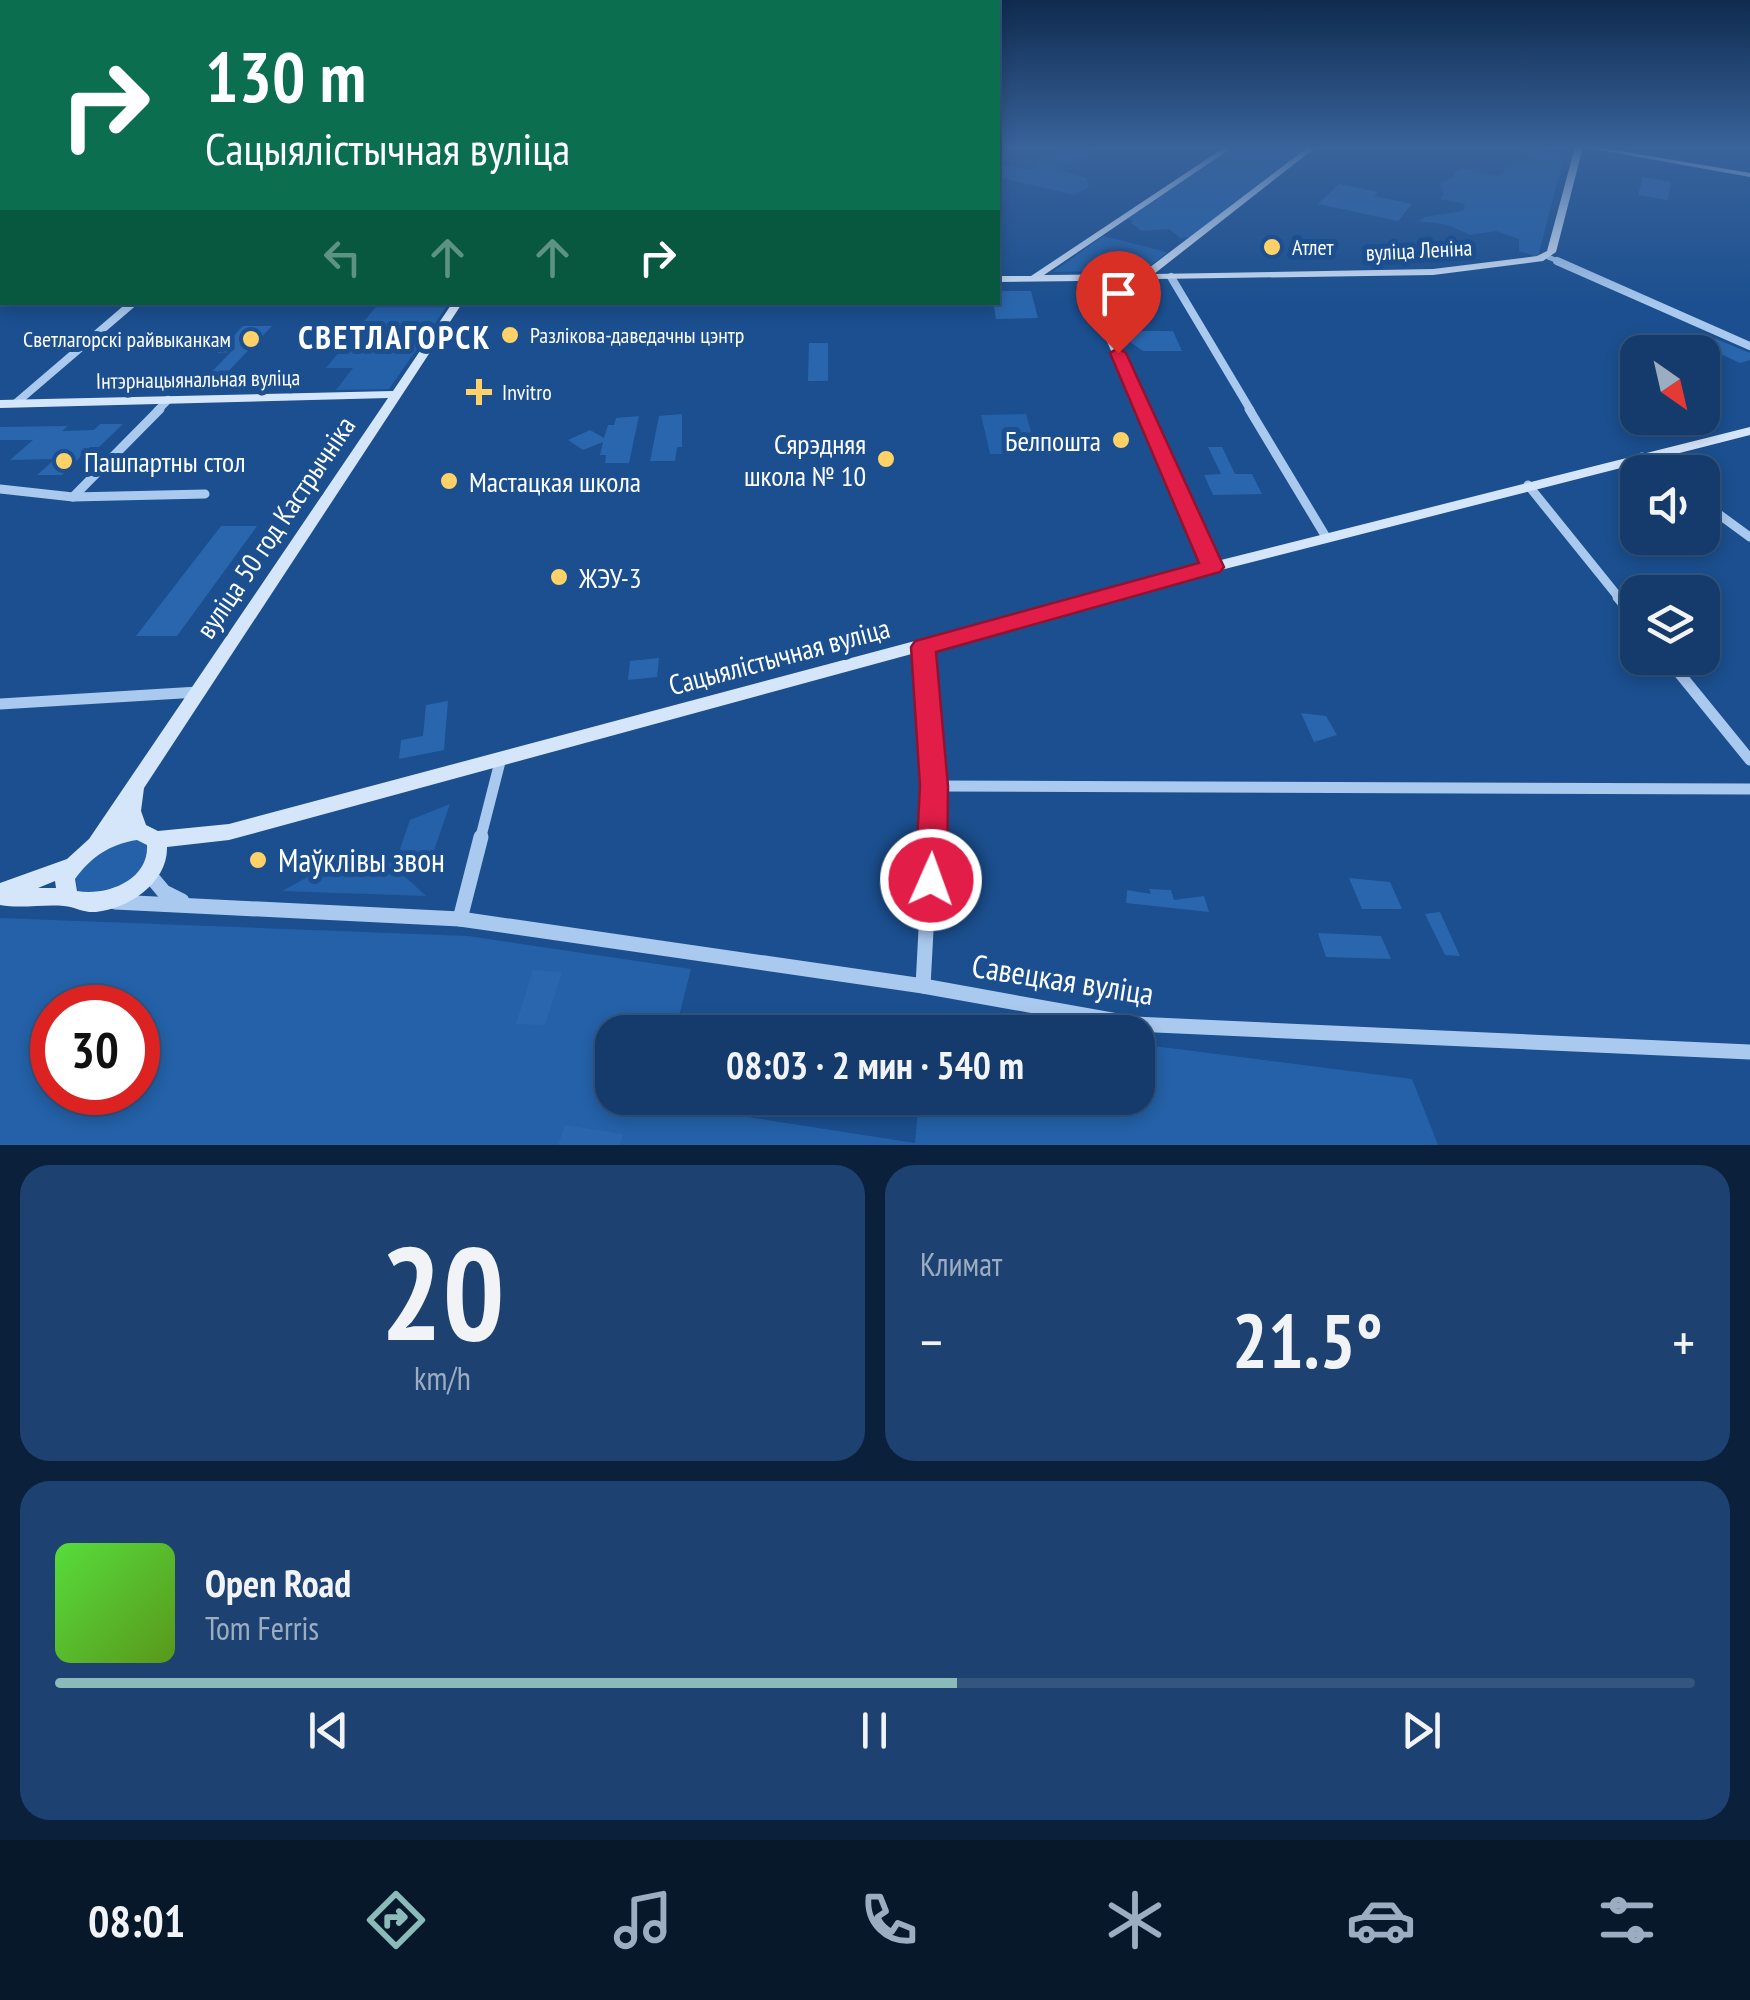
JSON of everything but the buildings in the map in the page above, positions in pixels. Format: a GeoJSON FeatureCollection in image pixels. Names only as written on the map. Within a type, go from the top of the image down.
{"type":"FeatureCollection","features":[{"type":"Feature","properties":{"kind":"street"},"geometry":{"type":"LineString","coordinates":[[1034,278],[1149,200]]}},
{"type":"Feature","properties":{"kind":"street"},"geometry":{"type":"LineString","coordinates":[[1142,277],[1241,200]]}},
{"type":"Feature","properties":{"kind":"street"},"geometry":{"type":"LineString","coordinates":[[1564,200],[1548,256],[1750,346]]}},
{"type":"Feature","properties":{"kind":"street","name":"вуліца Леніна"},"geometry":{"type":"LineString","coordinates":[[1000,279],[1433,272],[1548,256]]}},
{"type":"Feature","properties":{"kind":"street"},"geometry":{"type":"LineString","coordinates":[[1171,276],[1326,538]]}},
{"type":"Feature","properties":{"kind":"street"},"geometry":{"type":"LineString","coordinates":[[1084,278],[1212,567]]}},
{"type":"Feature","properties":{"kind":"street"},"geometry":{"type":"LineString","coordinates":[[16,403],[130,305]]}},
{"type":"Feature","properties":{"kind":"street","name":"вуліца 50 год Кастрычніка"},"geometry":{"type":"LineString","coordinates":[[96,845],[456,305]]}},
{"type":"Feature","properties":{"kind":"street","name":"Інтэрнацыянальная вуліца"},"geometry":{"type":"LineString","coordinates":[[0,404],[396,394]]}},
{"type":"Feature","properties":{"kind":"street"},"geometry":{"type":"LineString","coordinates":[[73,496],[168,400]]}},
{"type":"Feature","properties":{"kind":"street","name":"Сацыялістычная вуліца"},"geometry":{"type":"LineString","coordinates":[[1651,455],[1750,432]]}},
{"type":"Feature","properties":{"kind":"street","name":"Сацыялістычная вуліца"},"geometry":{"type":"LineString","coordinates":[[150,851],[1212,567],[1620,462]]}},
{"type":"Feature","properties":{"kind":"street"},"geometry":{"type":"LineString","coordinates":[[1528,485],[1620,598]]}},
{"type":"Feature","properties":{"kind":"street"},"geometry":{"type":"LineString","coordinates":[[0,489],[73,496],[206,494]]}},
{"type":"Feature","properties":{"kind":"street"},"geometry":{"type":"LineString","coordinates":[[1720,515],[1750,537]]}},
{"type":"Feature","properties":{"kind":"street"},"geometry":{"type":"LineString","coordinates":[[923,986],[934,786],[924,647]]}},
{"type":"Feature","properties":{"kind":"street"},"geometry":{"type":"LineString","coordinates":[[1681,675],[1750,760]]}},
{"type":"Feature","properties":{"kind":"street"},"geometry":{"type":"LineString","coordinates":[[0,704],[198,692]]}},
{"type":"Feature","properties":{"kind":"street"},"geometry":{"type":"LineString","coordinates":[[460,919],[502,758]]}},
{"type":"Feature","properties":{"kind":"street"},"geometry":{"type":"LineString","coordinates":[[138,782],[131,811],[164,892],[192,906]]}},
{"type":"Feature","properties":{"kind":"street"},"geometry":{"type":"LineString","coordinates":[[934,786],[1750,789]]}},
{"type":"Feature","properties":{"kind":"street"},"geometry":{"type":"LineString","coordinates":[[0,894],[72,866],[96,845],[150,851]]}},
{"type":"Feature","properties":{"kind":"street"},"geometry":{"type":"LineString","coordinates":[[0,894],[68,898],[77,903],[105,901],[121,894],[150,851]]}},
{"type":"Feature","properties":{"kind":"street"},"geometry":{"type":"LineString","coordinates":[[68,898],[64,889],[72,866]]}},
{"type":"Feature","properties":{"kind":"street","name":"Савецкая вуліца"},"geometry":{"type":"LineString","coordinates":[[105,901],[460,919],[923,986],[1134,1024],[1750,1052]]}},
{"type":"Feature","properties":{"kind":"shaded area"},"geometry":{"type":"Polygon","coordinates":[[[1154,200],[1240,200],[1193,237],[1180,238],[1169,229],[1142,231],[1128,218],[1154,200]]]}},
{"type":"Feature","properties":{"kind":"shaded area"},"geometry":{"type":"Polygon","coordinates":[[[1447,200],[1553,200],[1538,257],[1519,251],[1519,239],[1496,231],[1470,235],[1448,225],[1419,221],[1463,211],[1465,204],[1447,200]]]}},
{"type":"Feature","properties":{"kind":"shaded area"},"geometry":{"type":"Polygon","coordinates":[[[1103,236],[1167,253],[1144,270],[1053,272],[1103,236]]]}},
{"type":"Feature","properties":{"kind":"shaded area"},"geometry":{"type":"Polygon","coordinates":[[[377,305],[448,305],[389,389],[336,390],[353,368],[326,368],[377,305]]]}},
{"type":"Feature","properties":{"kind":"shaded area"},"geometry":{"type":"Polygon","coordinates":[[[1026,414],[1037,453],[990,454],[981,415],[1026,414]]]}},
{"type":"Feature","properties":{"kind":"shaded area"},"geometry":{"type":"Polygon","coordinates":[[[450,804],[427,871],[400,849],[410,820],[450,804]]]}},
{"type":"Feature","properties":{"kind":"shaded area"},"geometry":{"type":"Polygon","coordinates":[[[133,838],[147,843],[147,863],[124,886],[84,894],[78,891],[75,878],[92,854],[133,838]]]}},
{"type":"Feature","properties":{"kind":"shaded area"},"geometry":{"type":"Polygon","coordinates":[[[339,860],[390,863],[426,896],[282,891],[339,860]]]}},
{"type":"Feature","properties":{"kind":"shaded area"},"geometry":{"type":"Polygon","coordinates":[[[0,918],[468,936],[691,969],[679,1015],[595,1015],[595,1115],[735,1115],[915,1143],[917,1115],[1155,1115],[1155,1046],[1412,1079],[1438,1145],[0,1145],[0,918]]]}},
{"type":"Feature","properties":{"kind":"place","name":"Атлет"},"geometry":{"type":"Point","coordinates":[1272,247]}},
{"type":"Feature","properties":{"kind":"place","name":"Разлікова-даведачны цэнтр"},"geometry":{"type":"Point","coordinates":[510,335]}},
{"type":"Feature","properties":{"kind":"place","name":"Светлагорскі райвыканкам"},"geometry":{"type":"Point","coordinates":[251,339]}},
{"type":"Feature","properties":{"kind":"place","name":"Invitro"},"geometry":{"type":"Point","coordinates":[479,392]}},
{"type":"Feature","properties":{"kind":"place","name":"Белпошта"},"geometry":{"type":"Point","coordinates":[1121,440]}},
{"type":"Feature","properties":{"kind":"place","name":"Сярэдняя школа № 10"},"geometry":{"type":"Point","coordinates":[886,459]}},
{"type":"Feature","properties":{"kind":"place","name":"Пашпартны стол"},"geometry":{"type":"Point","coordinates":[64,461]}},
{"type":"Feature","properties":{"kind":"place","name":"Мастацкая школа"},"geometry":{"type":"Point","coordinates":[449,481]}},
{"type":"Feature","properties":{"kind":"place","name":"ЖЭУ-3"},"geometry":{"type":"Point","coordinates":[559,577]}},
{"type":"Feature","properties":{"kind":"place","name":"Маўклівы звон"},"geometry":{"type":"Point","coordinates":[258,860]}},
{"type":"Feature","properties":{"kind":"district","name":"СВЕТЛАГОРСК"},"geometry":{"type":"Point","coordinates":[395,337]}},
{"type":"Feature","properties":{"kind":"route"},"geometry":{"type":"LineString","coordinates":[[931,880],[934,786],[924,647],[1212,567],[1118,353]]}}]}
